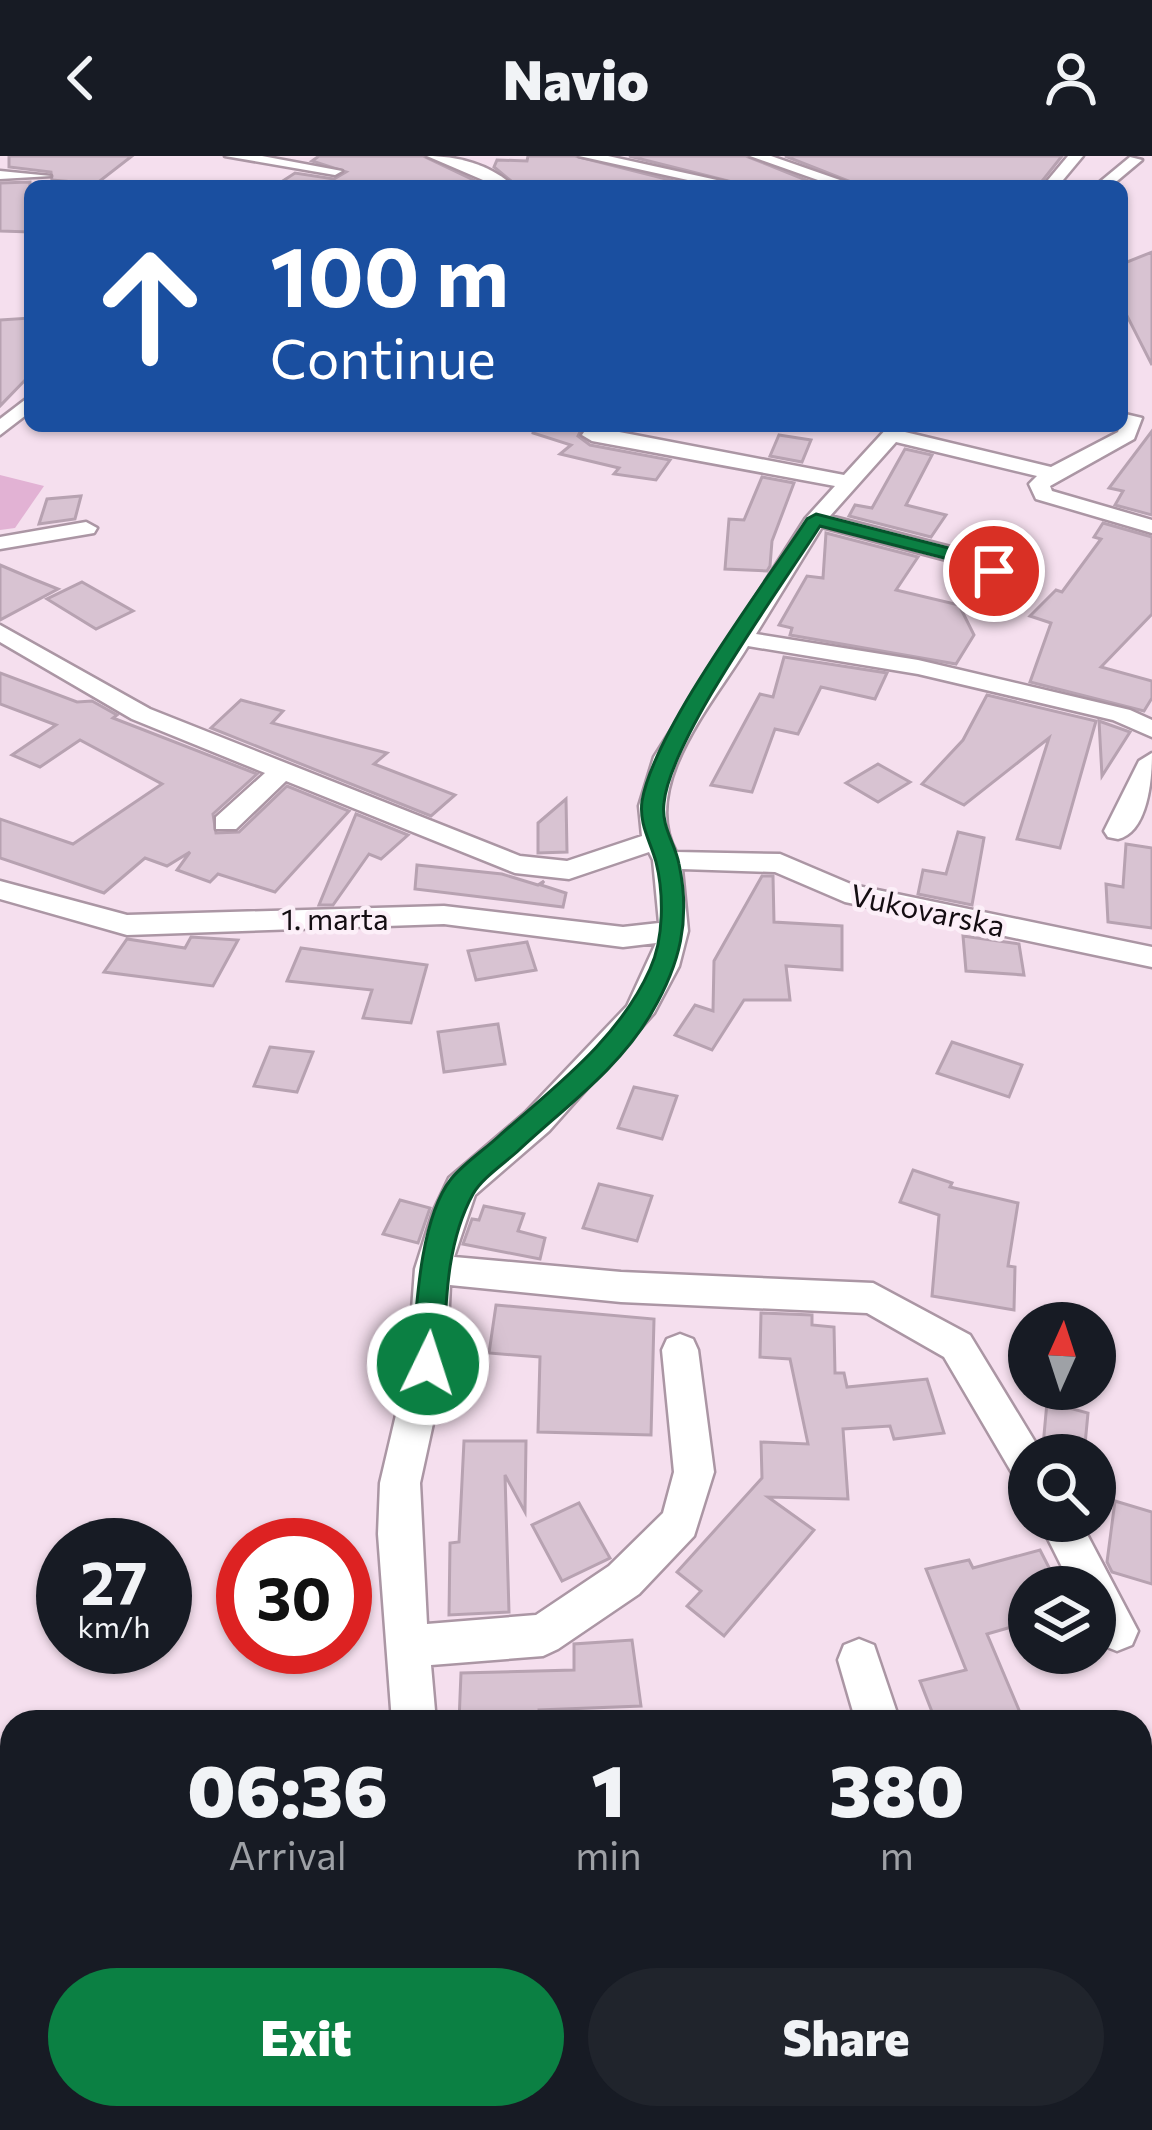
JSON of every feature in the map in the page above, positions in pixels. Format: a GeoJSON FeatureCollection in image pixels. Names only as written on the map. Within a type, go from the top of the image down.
{"type":"FeatureCollection","features":[{"type":"Feature","properties":{"kind":"street"},"geometry":{"type":"LineString","coordinates":[[232,156],[340,168],[326,180]]}},
{"type":"Feature","properties":{"kind":"street"},"geometry":{"type":"LineString","coordinates":[[438,158],[471,156]]}},
{"type":"Feature","properties":{"kind":"street"},"geometry":{"type":"LineString","coordinates":[[586,156],[707,180]]}},
{"type":"Feature","properties":{"kind":"street"},"geometry":{"type":"LineString","coordinates":[[757,156],[831,180]]}},
{"type":"Feature","properties":{"kind":"street"},"geometry":{"type":"LineString","coordinates":[[1056,180],[1076,156]]}},
{"type":"Feature","properties":{"kind":"street"},"geometry":{"type":"LineString","coordinates":[[1110,156],[1144,161]]}},
{"type":"Feature","properties":{"kind":"street"},"geometry":{"type":"LineString","coordinates":[[438,158],[488,180]]}},
{"type":"Feature","properties":{"kind":"street"},"geometry":{"type":"LineString","coordinates":[[1112,180],[1144,161]]}},
{"type":"Feature","properties":{"kind":"street"},"geometry":{"type":"LineString","coordinates":[[0,175],[44,176]]}},
{"type":"Feature","properties":{"kind":"street"},"geometry":{"type":"LineString","coordinates":[[0,429],[24,407]]}},
{"type":"Feature","properties":{"kind":"street"},"geometry":{"type":"LineString","coordinates":[[1135,413],[1127,435],[1039,484],[1043,495],[1152,527]]}},
{"type":"Feature","properties":{"kind":"street"},"geometry":{"type":"LineString","coordinates":[[594,432],[592,435],[629,446],[847,482]]}},
{"type":"Feature","properties":{"kind":"street"},"geometry":{"type":"LineString","coordinates":[[413,1710],[398,1534],[400,1483],[428,1364],[434,1269],[461,1186],[552,1107],[639,1013],[664,966],[674,931],[652,806],[667,757],[816,519],[894,432]]}},
{"type":"Feature","properties":{"kind":"street"},"geometry":{"type":"LineString","coordinates":[[903,432],[1054,474]]}},
{"type":"Feature","properties":{"kind":"street"},"geometry":{"type":"LineString","coordinates":[[816,519],[962,557],[1016,586]]}},
{"type":"Feature","properties":{"kind":"street"},"geometry":{"type":"LineString","coordinates":[[0,543],[86,528]]}},
{"type":"Feature","properties":{"kind":"street"},"geometry":{"type":"LineString","coordinates":[[0,632],[140,714],[514,865],[569,870],[662,850]]}},
{"type":"Feature","properties":{"kind":"street"},"geometry":{"type":"LineString","coordinates":[[739,638],[917,668],[1121,715],[1152,729]]}},
{"type":"Feature","properties":{"kind":"street"},"geometry":{"type":"LineString","coordinates":[[1118,831],[1152,760]]}},
{"type":"Feature","properties":{"kind":"street"},"geometry":{"type":"LineString","coordinates":[[226,823],[280,773]]}},
{"type":"Feature","properties":{"kind":"street","name":"Vukovarska"},"geometry":{"type":"LineString","coordinates":[[662,850],[780,863],[845,893],[1152,958]]}},
{"type":"Feature","properties":{"kind":"street","name":"1. marta"},"geometry":{"type":"LineString","coordinates":[[0,890],[127,925],[444,915],[623,937],[674,931]]}},
{"type":"Feature","properties":{"kind":"street"},"geometry":{"type":"LineString","coordinates":[[434,1269],[621,1287],[872,1298],[957,1346],[1010,1434]]}},
{"type":"Feature","properties":{"kind":"street"},"geometry":{"type":"LineString","coordinates":[[409,1646],[543,1635],[624,1580],[680,1523],[694,1472],[680,1350]]}},
{"type":"Feature","properties":{"kind":"street"},"geometry":{"type":"LineString","coordinates":[[859,1660],[874,1710]]}},
{"type":"Feature","properties":{"kind":"shaded area"},"geometry":{"type":"Polygon","coordinates":[[[0,475],[44,486],[15,528],[0,530],[0,475]]]}},
{"type":"Feature","properties":{"kind":"building"},"geometry":{"type":"Polygon","coordinates":[[[9,156],[132,156],[101,180],[52,180],[51,172],[9,167],[9,156]]]}},
{"type":"Feature","properties":{"kind":"building"},"geometry":{"type":"Polygon","coordinates":[[[319,156],[423,156],[473,180],[284,180],[295,173],[334,179],[346,172],[312,161],[319,156]]]}},
{"type":"Feature","properties":{"kind":"building"},"geometry":{"type":"Polygon","coordinates":[[[528,156],[575,156],[670,180],[510,180],[494,167],[497,160],[527,161],[528,156]]]}},
{"type":"Feature","properties":{"kind":"building"},"geometry":{"type":"Polygon","coordinates":[[[629,156],[746,156],[806,180],[724,180],[629,156]]]}},
{"type":"Feature","properties":{"kind":"building"},"geometry":{"type":"Polygon","coordinates":[[[785,156],[1062,156],[1043,180],[846,180],[785,156]]]}},
{"type":"Feature","properties":{"kind":"building"},"geometry":{"type":"Polygon","coordinates":[[[24,182],[24,232],[0,231],[0,183],[24,182]]]}},
{"type":"Feature","properties":{"kind":"building"},"geometry":{"type":"Polygon","coordinates":[[[1152,252],[1152,365],[1128,318],[1128,262],[1152,252]]]}},
{"type":"Feature","properties":{"kind":"building"},"geometry":{"type":"Polygon","coordinates":[[[24,318],[24,381],[0,406],[0,320],[24,318]]]}},
{"type":"Feature","properties":{"kind":"building"},"geometry":{"type":"Polygon","coordinates":[[[1152,431],[1152,515],[1115,505],[1123,491],[1109,488],[1152,431]]]}},
{"type":"Feature","properties":{"kind":"building"},"geometry":{"type":"Polygon","coordinates":[[[580,432],[578,436],[590,445],[670,460],[656,480],[614,474],[619,468],[560,454],[571,445],[533,433],[580,432]]]}},
{"type":"Feature","properties":{"kind":"building"},"geometry":{"type":"Polygon","coordinates":[[[779,435],[811,440],[802,462],[770,456],[779,435]]]}},
{"type":"Feature","properties":{"kind":"building"},"geometry":{"type":"Polygon","coordinates":[[[905,449],[932,455],[906,505],[946,515],[931,537],[849,516],[855,505],[872,508],[905,449]]]}},
{"type":"Feature","properties":{"kind":"building"},"geometry":{"type":"Polygon","coordinates":[[[762,477],[794,483],[772,541],[770,566],[767,571],[725,569],[729,519],[744,520],[762,477]]]}},
{"type":"Feature","properties":{"kind":"building"},"geometry":{"type":"Polygon","coordinates":[[[81,496],[75,519],[39,524],[47,499],[81,496]]]}},
{"type":"Feature","properties":{"kind":"building"},"geometry":{"type":"Polygon","coordinates":[[[1103,523],[1152,537],[1152,614],[1101,667],[1152,681],[1152,698],[1144,711],[1030,682],[1051,623],[1030,616],[1056,590],[1062,592],[1101,539],[1094,537],[1103,523]]]}},
{"type":"Feature","properties":{"kind":"building"},"geometry":{"type":"Polygon","coordinates":[[[826,533],[918,557],[896,590],[959,605],[974,635],[956,664],[790,635],[792,628],[779,625],[807,576],[823,578],[826,533]]]}},
{"type":"Feature","properties":{"kind":"building"},"geometry":{"type":"Polygon","coordinates":[[[0,565],[33,579],[58,589],[0,620],[0,565]]]}},
{"type":"Feature","properties":{"kind":"building"},"geometry":{"type":"Polygon","coordinates":[[[82,582],[133,611],[96,629],[47,599],[82,582]]]}},
{"type":"Feature","properties":{"kind":"building"},"geometry":{"type":"Polygon","coordinates":[[[784,657],[887,673],[875,699],[821,687],[798,734],[775,729],[752,792],[711,785],[760,694],[773,697],[784,657]]]}},
{"type":"Feature","properties":{"kind":"building"},"geometry":{"type":"Polygon","coordinates":[[[0,673],[77,702],[92,701],[117,715],[113,718],[257,774],[213,814],[216,833],[239,832],[287,786],[349,811],[275,892],[218,874],[210,882],[177,870],[190,852],[167,866],[145,858],[104,893],[0,858],[0,819],[73,844],[162,784],[80,740],[40,767],[12,755],[56,725],[0,704],[0,673]]]}},
{"type":"Feature","properties":{"kind":"building"},"geometry":{"type":"Polygon","coordinates":[[[987,695],[1096,721],[1060,848],[1017,839],[1049,738],[964,805],[922,784],[963,740],[987,695]]]}},
{"type":"Feature","properties":{"kind":"building"},"geometry":{"type":"Polygon","coordinates":[[[241,700],[283,711],[272,723],[387,753],[374,764],[455,795],[431,816],[211,728],[241,700]]]}},
{"type":"Feature","properties":{"kind":"building"},"geometry":{"type":"Polygon","coordinates":[[[1099,721],[1130,732],[1102,776],[1099,721]]]}},
{"type":"Feature","properties":{"kind":"building"},"geometry":{"type":"Polygon","coordinates":[[[878,764],[910,782],[878,802],[846,783],[878,764]]]}},
{"type":"Feature","properties":{"kind":"building"},"geometry":{"type":"Polygon","coordinates":[[[566,799],[567,852],[538,853],[538,823],[566,799]]]}},
{"type":"Feature","properties":{"kind":"building"},"geometry":{"type":"Polygon","coordinates":[[[356,814],[408,835],[381,859],[369,854],[333,905],[319,905],[356,814]]]}},
{"type":"Feature","properties":{"kind":"building"},"geometry":{"type":"Polygon","coordinates":[[[958,832],[984,838],[972,905],[918,894],[923,870],[946,874],[958,832]]]}},
{"type":"Feature","properties":{"kind":"building"},"geometry":{"type":"Polygon","coordinates":[[[1126,844],[1152,848],[1152,928],[1108,922],[1106,884],[1123,887],[1126,844]]]}},
{"type":"Feature","properties":{"kind":"building"},"geometry":{"type":"Polygon","coordinates":[[[417,865],[502,874],[538,885],[544,881],[541,885],[566,893],[563,907],[415,889],[417,865]]]}},
{"type":"Feature","properties":{"kind":"building"},"geometry":{"type":"Polygon","coordinates":[[[762,876],[773,876],[774,922],[842,926],[842,970],[786,966],[790,1000],[744,1000],[712,1050],[675,1035],[695,1005],[713,1011],[714,961],[762,876]]]}},
{"type":"Feature","properties":{"kind":"building"},"geometry":{"type":"Polygon","coordinates":[[[963,936],[1019,944],[1024,975],[966,971],[963,936]]]}},
{"type":"Feature","properties":{"kind":"building"},"geometry":{"type":"Polygon","coordinates":[[[191,937],[238,940],[213,986],[104,972],[127,939],[185,948],[191,937]]]}},
{"type":"Feature","properties":{"kind":"building"},"geometry":{"type":"Polygon","coordinates":[[[527,942],[536,970],[476,980],[468,951],[527,942]]]}},
{"type":"Feature","properties":{"kind":"building"},"geometry":{"type":"Polygon","coordinates":[[[301,948],[427,965],[411,1023],[363,1018],[372,990],[287,981],[301,948]]]}},
{"type":"Feature","properties":{"kind":"building"},"geometry":{"type":"Polygon","coordinates":[[[498,1024],[505,1064],[444,1072],[438,1032],[498,1024]]]}},
{"type":"Feature","properties":{"kind":"building"},"geometry":{"type":"Polygon","coordinates":[[[952,1042],[1022,1065],[1009,1097],[937,1073],[952,1042]]]}},
{"type":"Feature","properties":{"kind":"building"},"geometry":{"type":"Polygon","coordinates":[[[270,1047],[313,1052],[297,1092],[254,1086],[270,1047]]]}},
{"type":"Feature","properties":{"kind":"building"},"geometry":{"type":"Polygon","coordinates":[[[634,1087],[677,1096],[662,1139],[618,1128],[634,1087]]]}},
{"type":"Feature","properties":{"kind":"building"},"geometry":{"type":"Polygon","coordinates":[[[913,1170],[952,1183],[950,1187],[1018,1203],[1008,1266],[1015,1267],[1014,1302],[1008,1302],[1008,1309],[932,1296],[939,1215],[900,1202],[913,1170]]]}},
{"type":"Feature","properties":{"kind":"building"},"geometry":{"type":"Polygon","coordinates":[[[599,1184],[652,1196],[637,1241],[583,1228],[599,1184]]]}},
{"type":"Feature","properties":{"kind":"building"},"geometry":{"type":"Polygon","coordinates":[[[400,1200],[430,1208],[418,1243],[383,1234],[400,1200]]]}},
{"type":"Feature","properties":{"kind":"building"},"geometry":{"type":"Polygon","coordinates":[[[484,1206],[524,1214],[518,1231],[545,1238],[540,1259],[463,1244],[472,1219],[479,1220],[484,1206]]]}},
{"type":"Feature","properties":{"kind":"building"},"geometry":{"type":"Polygon","coordinates":[[[496,1305],[654,1319],[651,1435],[538,1432],[540,1357],[489,1353],[496,1305]]]}},
{"type":"Feature","properties":{"kind":"building"},"geometry":{"type":"Polygon","coordinates":[[[761,1313],[812,1315],[812,1325],[834,1327],[835,1373],[844,1373],[847,1387],[927,1379],[944,1433],[894,1439],[890,1426],[843,1429],[848,1499],[768,1497],[814,1530],[724,1636],[687,1606],[701,1591],[677,1572],[762,1478],[761,1442],[808,1444],[790,1359],[760,1357],[761,1313]]]}},
{"type":"Feature","properties":{"kind":"building"},"geometry":{"type":"Polygon","coordinates":[[[1046,1410],[1088,1413],[1086,1434],[1044,1434],[1046,1410]]]}},
{"type":"Feature","properties":{"kind":"building"},"geometry":{"type":"Polygon","coordinates":[[[464,1441],[526,1441],[525,1512],[505,1475],[509,1612],[449,1615],[450,1543],[459,1542],[464,1441]]]}},
{"type":"Feature","properties":{"kind":"building"},"geometry":{"type":"Polygon","coordinates":[[[1116,1501],[1152,1512],[1152,1584],[1116,1573],[1116,1566],[1107,1562],[1110,1542],[1116,1542],[1116,1501]]]}},
{"type":"Feature","properties":{"kind":"building"},"geometry":{"type":"Polygon","coordinates":[[[579,1503],[610,1558],[562,1581],[532,1525],[579,1503]]]}},
{"type":"Feature","properties":{"kind":"building"},"geometry":{"type":"Polygon","coordinates":[[[1040,1550],[1048,1566],[1008,1566],[1008,1628],[987,1634],[1019,1710],[931,1710],[920,1681],[966,1670],[926,1569],[969,1560],[973,1568],[1040,1550]]]}},
{"type":"Feature","properties":{"kind":"building"},"geometry":{"type":"Polygon","coordinates":[[[632,1640],[641,1706],[459,1710],[461,1673],[574,1670],[574,1644],[632,1640]]]}},
{"type":"Feature","properties":{"kind":"route"},"geometry":{"type":"LineString","coordinates":[[428,1364],[434,1269],[461,1186],[596,1064],[639,1013],[664,966],[674,931],[667,860],[656,839],[652,806],[658,783],[689,716],[816,519],[962,557],[994,571]]}}]}
